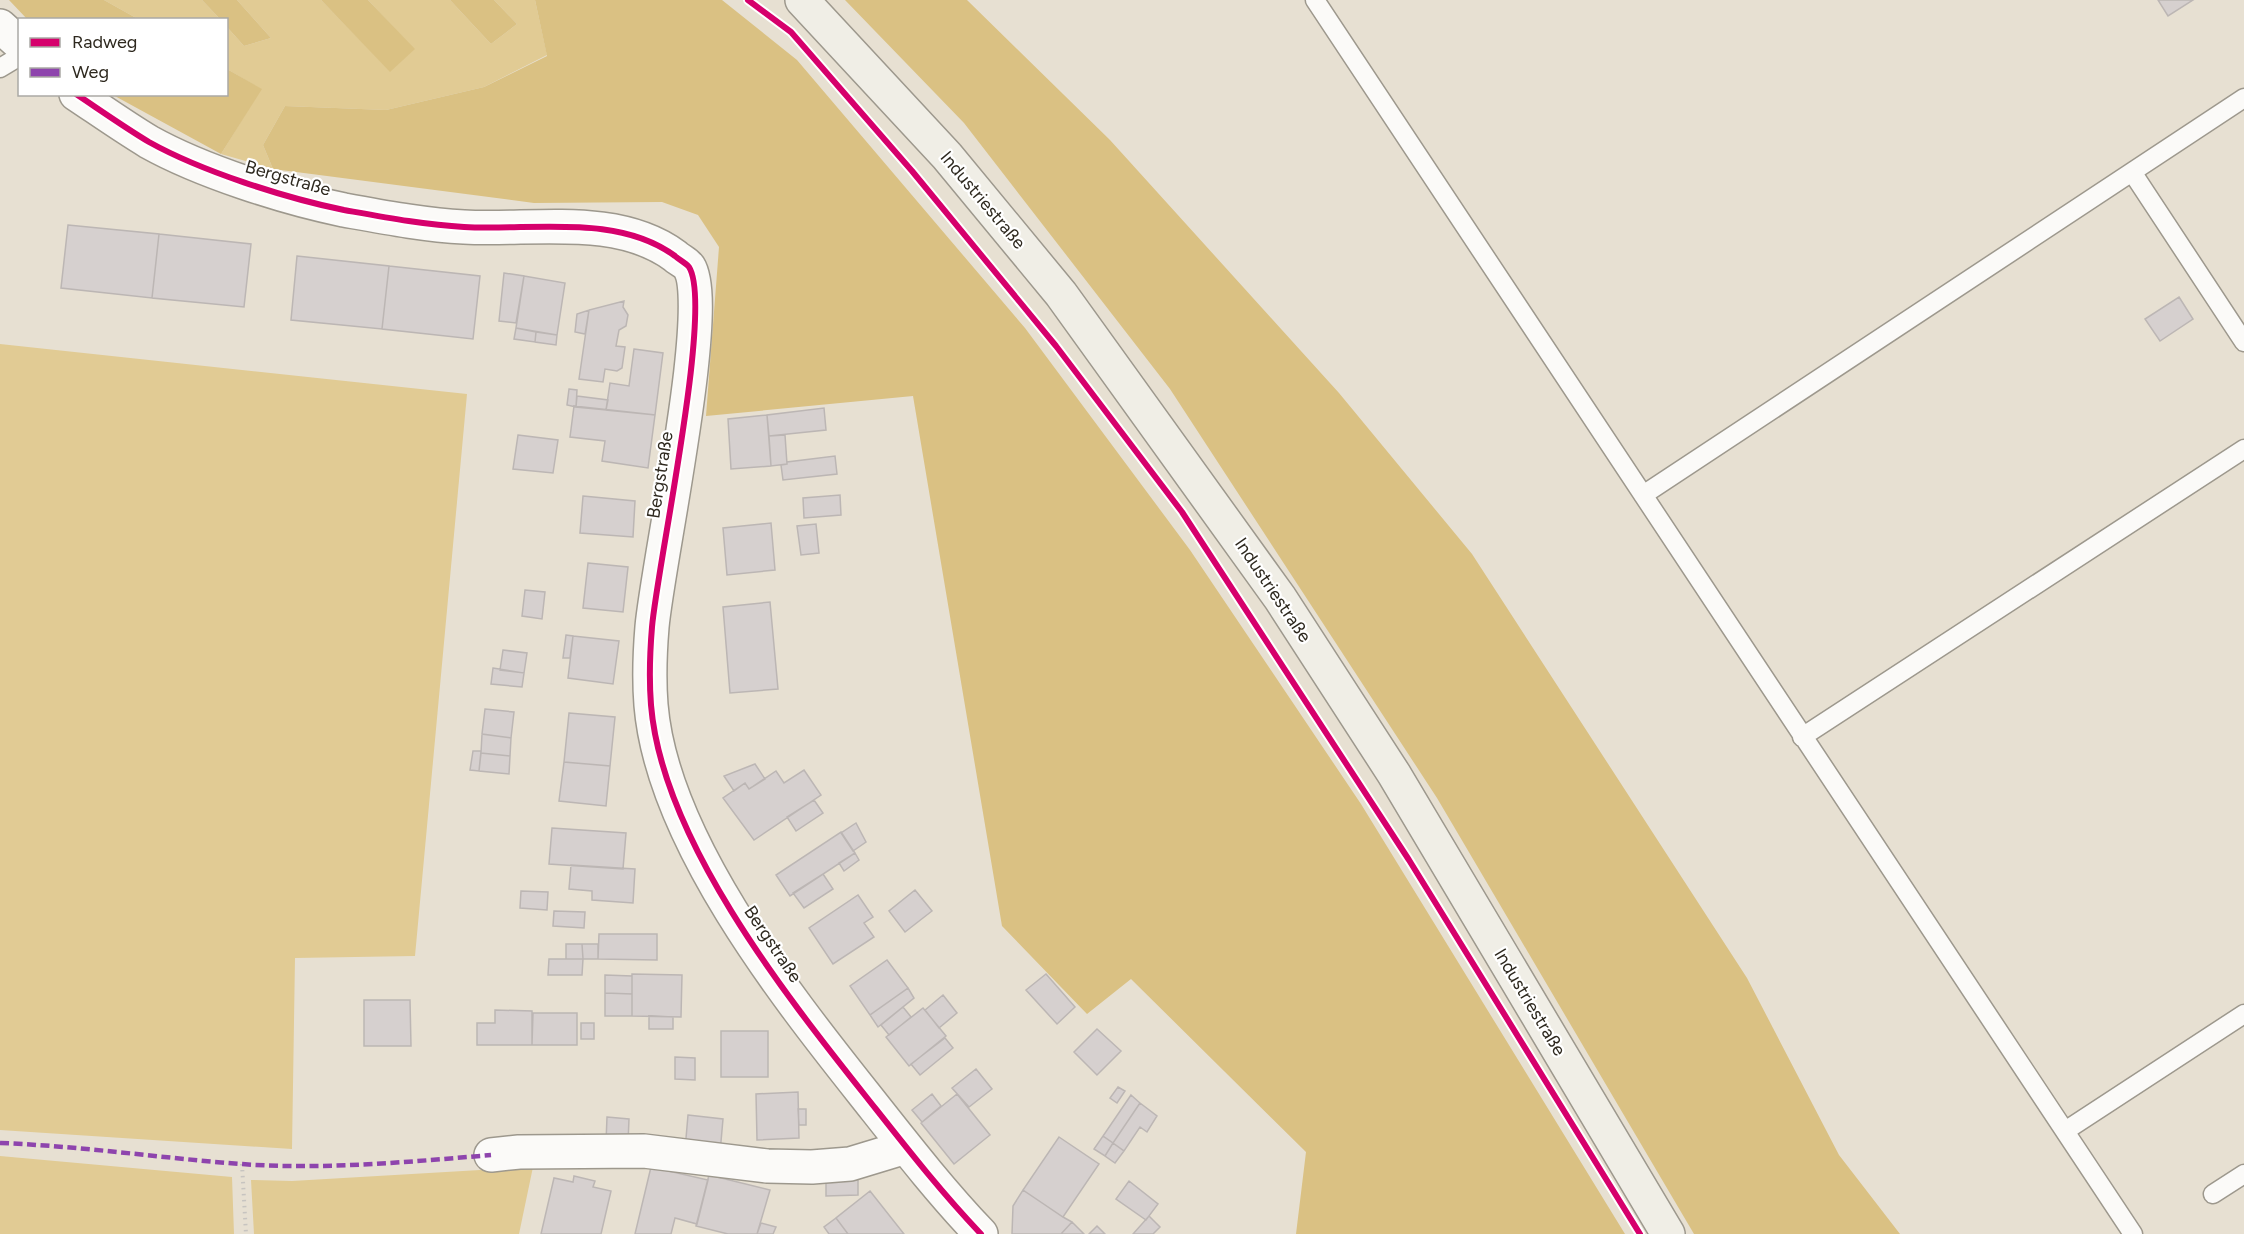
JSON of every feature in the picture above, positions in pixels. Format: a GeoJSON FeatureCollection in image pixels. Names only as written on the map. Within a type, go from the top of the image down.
{"type":"FeatureCollection","features":[{"type":"Feature","properties":{"kind":"main road","name":"Industriestraße"},"geometry":{"type":"LineString","coordinates":[[802,0],[947,156],[1061,294],[1280,598],[1394,774],[1668,1234]]}},
{"type":"Feature","properties":{"kind":"street"},"geometry":{"type":"LineString","coordinates":[[0,26],[18,42]]}},
{"type":"Feature","properties":{"kind":"street","name":"Bergstraße"},"geometry":{"type":"LineString","coordinates":[[79,96],[151,143],[241,182],[342,209],[461,227],[614,230],[663,248],[688,267],[695,292],[693,339],[681,446],[652,626],[651,704],[662,767],[702,860],[754,947],[818,1036],[906,1147],[981,1234]]}},
{"type":"Feature","properties":{"kind":"street"},"geometry":{"type":"LineString","coordinates":[[491,1155],[519,1152],[644,1151],[766,1166],[812,1167],[850,1164],[906,1147]]}},
{"type":"Feature","properties":{"kind":"lane"},"geometry":{"type":"LineString","coordinates":[[1315,0],[2133,1234]]}},
{"type":"Feature","properties":{"kind":"lane"},"geometry":{"type":"LineString","coordinates":[[0,68],[18,57]]}},
{"type":"Feature","properties":{"kind":"lane"},"geometry":{"type":"LineString","coordinates":[[1643,495],[2244,98]]}},
{"type":"Feature","properties":{"kind":"lane"},"geometry":{"type":"LineString","coordinates":[[2132,172],[2244,342]]}},
{"type":"Feature","properties":{"kind":"lane"},"geometry":{"type":"LineString","coordinates":[[1802,737],[2244,449]]}},
{"type":"Feature","properties":{"kind":"lane"},"geometry":{"type":"LineString","coordinates":[[2065,1131],[2244,1014]]}},
{"type":"Feature","properties":{"kind":"lane"},"geometry":{"type":"LineString","coordinates":[[2213,1194],[2244,1174]]}},
{"type":"Feature","properties":{"kind":"path"},"geometry":{"type":"LineString","coordinates":[[242,1164],[246,1234]]}},
{"type":"Feature","properties":{"kind":"shaded area"},"geometry":{"type":"Polygon","coordinates":[[[9,0],[104,0],[136,18],[26,18],[9,0]]]}},
{"type":"Feature","properties":{"kind":"shaded area"},"geometry":{"type":"Polygon","coordinates":[[[104,0],[202,0],[219,18],[136,18],[104,0]]]}},
{"type":"Feature","properties":{"kind":"shaded area"},"geometry":{"type":"Polygon","coordinates":[[[202,0],[237,0],[271,38],[244,46],[228,28],[228,18],[219,18],[202,0]]]}},
{"type":"Feature","properties":{"kind":"shaded area"},"geometry":{"type":"Polygon","coordinates":[[[237,0],[321,0],[390,71],[414,49],[368,0],[450,0],[491,44],[517,24],[494,0],[535,0],[547,55],[484,87],[386,110],[285,106],[263,145],[273,169],[221,154],[261,89],[228,70],[228,28],[244,46],[271,38],[237,0]]]}},
{"type":"Feature","properties":{"kind":"shaded area"},"geometry":{"type":"Polygon","coordinates":[[[321,0],[368,0],[415,49],[390,72],[321,0]]]}},
{"type":"Feature","properties":{"kind":"shaded area"},"geometry":{"type":"Polygon","coordinates":[[[450,0],[494,0],[517,24],[491,44],[450,0]]]}},
{"type":"Feature","properties":{"kind":"shaded area"},"geometry":{"type":"Polygon","coordinates":[[[535,0],[722,0],[797,60],[1025,328],[1190,550],[1361,804],[1625,1234],[1296,1234],[1306,1152],[1131,979],[1087,1014],[1002,926],[913,396],[706,416],[719,247],[698,215],[662,202],[534,203],[273,169],[263,145],[285,106],[386,110],[484,87],[547,56],[535,0]]]}},
{"type":"Feature","properties":{"kind":"shaded area"},"geometry":{"type":"Polygon","coordinates":[[[845,0],[967,0],[1110,140],[1339,393],[1472,554],[1747,978],[1839,1155],[1900,1234],[1694,1234],[1437,798],[1170,389],[964,123],[845,0]]]}},
{"type":"Feature","properties":{"kind":"shaded area"},"geometry":{"type":"Polygon","coordinates":[[[228,70],[262,89],[221,154],[115,96],[228,96],[228,70]]]}},
{"type":"Feature","properties":{"kind":"shaded area"},"geometry":{"type":"Polygon","coordinates":[[[0,344],[467,394],[415,956],[295,958],[292,1149],[0,1130],[0,344]]]}},
{"type":"Feature","properties":{"kind":"shaded area"},"geometry":{"type":"Polygon","coordinates":[[[0,1156],[232,1177],[234,1234],[0,1234],[0,1156]]]}},
{"type":"Feature","properties":{"kind":"shaded area"},"geometry":{"type":"Polygon","coordinates":[[[533,1167],[519,1234],[254,1234],[251,1180],[292,1181],[533,1167]]]}},
{"type":"Feature","properties":{"kind":"building"},"geometry":{"type":"Polygon","coordinates":[[[2158,0],[2193,0],[2168,16],[2158,0]]]}},
{"type":"Feature","properties":{"kind":"building"},"geometry":{"type":"Polygon","coordinates":[[[68,225],[159,234],[152,298],[61,288],[68,225]]]}},
{"type":"Feature","properties":{"kind":"building"},"geometry":{"type":"Polygon","coordinates":[[[159,234],[251,244],[244,307],[152,298],[159,234]]]}},
{"type":"Feature","properties":{"kind":"building"},"geometry":{"type":"Polygon","coordinates":[[[297,256],[389,266],[382,329],[291,320],[297,256]]]}},
{"type":"Feature","properties":{"kind":"building"},"geometry":{"type":"Polygon","coordinates":[[[389,266],[480,276],[473,339],[382,329],[389,266]]]}},
{"type":"Feature","properties":{"kind":"building"},"geometry":{"type":"Polygon","coordinates":[[[504,273],[524,276],[516,323],[499,321],[504,273]]]}},
{"type":"Feature","properties":{"kind":"building"},"geometry":{"type":"Polygon","coordinates":[[[524,276],[565,283],[557,335],[516,328],[524,276]]]}},
{"type":"Feature","properties":{"kind":"building"},"geometry":{"type":"Polygon","coordinates":[[[2179,297],[2193,319],[2160,341],[2145,319],[2179,297]]]}},
{"type":"Feature","properties":{"kind":"building"},"geometry":{"type":"Polygon","coordinates":[[[624,301],[623,307],[628,315],[626,326],[619,330],[616,346],[625,347],[622,368],[617,371],[605,369],[603,382],[579,379],[589,310],[624,301]]]}},
{"type":"Feature","properties":{"kind":"building"},"geometry":{"type":"Polygon","coordinates":[[[589,310],[585,334],[575,332],[577,314],[589,310]]]}},
{"type":"Feature","properties":{"kind":"building"},"geometry":{"type":"Polygon","coordinates":[[[516,328],[536,332],[535,342],[514,339],[516,328]]]}},
{"type":"Feature","properties":{"kind":"building"},"geometry":{"type":"Polygon","coordinates":[[[536,332],[557,335],[556,345],[535,342],[536,332]]]}},
{"type":"Feature","properties":{"kind":"building"},"geometry":{"type":"Polygon","coordinates":[[[634,349],[663,353],[655,415],[606,410],[610,383],[629,386],[634,349]]]}},
{"type":"Feature","properties":{"kind":"building"},"geometry":{"type":"Polygon","coordinates":[[[569,389],[577,390],[576,407],[567,405],[569,389]]]}},
{"type":"Feature","properties":{"kind":"building"},"geometry":{"type":"Polygon","coordinates":[[[577,396],[608,400],[606,410],[576,407],[577,396]]]}},
{"type":"Feature","properties":{"kind":"building"},"geometry":{"type":"Polygon","coordinates":[[[574,406],[655,415],[648,468],[602,461],[605,441],[570,437],[574,406]]]}},
{"type":"Feature","properties":{"kind":"building"},"geometry":{"type":"Polygon","coordinates":[[[824,408],[826,430],[769,436],[767,415],[824,408]]]}},
{"type":"Feature","properties":{"kind":"building"},"geometry":{"type":"Polygon","coordinates":[[[767,415],[771,466],[731,469],[728,419],[767,415]]]}},
{"type":"Feature","properties":{"kind":"building"},"geometry":{"type":"Polygon","coordinates":[[[518,435],[558,440],[553,473],[513,469],[518,435]]]}},
{"type":"Feature","properties":{"kind":"building"},"geometry":{"type":"Polygon","coordinates":[[[785,435],[787,464],[771,466],[769,436],[785,435]]]}},
{"type":"Feature","properties":{"kind":"building"},"geometry":{"type":"Polygon","coordinates":[[[835,456],[837,474],[783,480],[781,465],[787,462],[835,456]]]}},
{"type":"Feature","properties":{"kind":"building"},"geometry":{"type":"Polygon","coordinates":[[[840,495],[841,515],[804,518],[803,498],[840,495]]]}},
{"type":"Feature","properties":{"kind":"building"},"geometry":{"type":"Polygon","coordinates":[[[583,496],[635,501],[633,537],[580,533],[583,496]]]}},
{"type":"Feature","properties":{"kind":"building"},"geometry":{"type":"Polygon","coordinates":[[[771,523],[775,570],[727,575],[723,528],[771,523]]]}},
{"type":"Feature","properties":{"kind":"building"},"geometry":{"type":"Polygon","coordinates":[[[816,524],[819,553],[801,555],[797,526],[816,524]]]}},
{"type":"Feature","properties":{"kind":"building"},"geometry":{"type":"Polygon","coordinates":[[[588,563],[628,567],[623,612],[583,608],[588,563]]]}},
{"type":"Feature","properties":{"kind":"building"},"geometry":{"type":"Polygon","coordinates":[[[525,590],[545,592],[542,619],[522,616],[525,590]]]}},
{"type":"Feature","properties":{"kind":"building"},"geometry":{"type":"Polygon","coordinates":[[[770,602],[778,689],[730,693],[723,607],[770,602]]]}},
{"type":"Feature","properties":{"kind":"building"},"geometry":{"type":"Polygon","coordinates":[[[566,635],[573,636],[570,658],[563,658],[566,635]]]}},
{"type":"Feature","properties":{"kind":"building"},"geometry":{"type":"Polygon","coordinates":[[[573,636],[619,641],[613,684],[568,678],[573,636]]]}},
{"type":"Feature","properties":{"kind":"building"},"geometry":{"type":"Polygon","coordinates":[[[503,650],[527,653],[524,673],[500,670],[503,650]]]}},
{"type":"Feature","properties":{"kind":"building"},"geometry":{"type":"Polygon","coordinates":[[[493,668],[524,673],[522,687],[491,684],[493,668]]]}},
{"type":"Feature","properties":{"kind":"building"},"geometry":{"type":"Polygon","coordinates":[[[485,709],[514,712],[511,738],[482,734],[485,709]]]}},
{"type":"Feature","properties":{"kind":"building"},"geometry":{"type":"Polygon","coordinates":[[[569,713],[615,717],[610,766],[564,762],[569,713]]]}},
{"type":"Feature","properties":{"kind":"building"},"geometry":{"type":"Polygon","coordinates":[[[482,734],[511,738],[510,756],[481,753],[482,734]]]}},
{"type":"Feature","properties":{"kind":"building"},"geometry":{"type":"Polygon","coordinates":[[[473,751],[481,751],[479,771],[470,770],[473,751]]]}},
{"type":"Feature","properties":{"kind":"building"},"geometry":{"type":"Polygon","coordinates":[[[481,753],[510,756],[509,774],[479,771],[481,753]]]}},
{"type":"Feature","properties":{"kind":"building"},"geometry":{"type":"Polygon","coordinates":[[[564,762],[610,766],[606,806],[559,801],[564,762]]]}},
{"type":"Feature","properties":{"kind":"building"},"geometry":{"type":"Polygon","coordinates":[[[755,764],[765,779],[749,789],[745,783],[734,791],[724,776],[755,764]]]}},
{"type":"Feature","properties":{"kind":"building"},"geometry":{"type":"Polygon","coordinates":[[[804,770],[821,795],[754,840],[723,798],[745,783],[749,789],[776,771],[784,783],[804,770]]]}},
{"type":"Feature","properties":{"kind":"building"},"geometry":{"type":"Polygon","coordinates":[[[814,800],[823,813],[796,831],[787,817],[814,800]]]}},
{"type":"Feature","properties":{"kind":"building"},"geometry":{"type":"Polygon","coordinates":[[[856,823],[866,842],[853,851],[841,833],[856,823]]]}},
{"type":"Feature","properties":{"kind":"building"},"geometry":{"type":"Polygon","coordinates":[[[552,828],[626,833],[623,869],[549,864],[552,828]]]}},
{"type":"Feature","properties":{"kind":"building"},"geometry":{"type":"Polygon","coordinates":[[[841,832],[855,853],[790,896],[776,875],[841,832]]]}},
{"type":"Feature","properties":{"kind":"building"},"geometry":{"type":"Polygon","coordinates":[[[855,853],[859,860],[844,871],[839,863],[855,853]]]}},
{"type":"Feature","properties":{"kind":"building"},"geometry":{"type":"Polygon","coordinates":[[[571,865],[635,869],[633,903],[592,900],[592,891],[569,889],[571,865]]]}},
{"type":"Feature","properties":{"kind":"building"},"geometry":{"type":"Polygon","coordinates":[[[823,874],[833,889],[804,908],[793,893],[823,874]]]}},
{"type":"Feature","properties":{"kind":"building"},"geometry":{"type":"Polygon","coordinates":[[[915,890],[932,911],[905,932],[889,911],[915,890]]]}},
{"type":"Feature","properties":{"kind":"building"},"geometry":{"type":"Polygon","coordinates":[[[521,891],[548,892],[547,910],[520,908],[521,891]]]}},
{"type":"Feature","properties":{"kind":"building"},"geometry":{"type":"Polygon","coordinates":[[[858,895],[873,917],[864,923],[874,937],[833,964],[809,928],[858,895]]]}},
{"type":"Feature","properties":{"kind":"building"},"geometry":{"type":"Polygon","coordinates":[[[554,911],[585,912],[584,928],[553,926],[554,911]]]}},
{"type":"Feature","properties":{"kind":"building"},"geometry":{"type":"Polygon","coordinates":[[[599,934],[657,934],[657,960],[598,959],[599,934]]]}},
{"type":"Feature","properties":{"kind":"building"},"geometry":{"type":"Polygon","coordinates":[[[566,944],[582,944],[583,959],[566,959],[566,944]]]}},
{"type":"Feature","properties":{"kind":"building"},"geometry":{"type":"Polygon","coordinates":[[[582,944],[598,944],[598,959],[583,959],[582,944]]]}},
{"type":"Feature","properties":{"kind":"building"},"geometry":{"type":"Polygon","coordinates":[[[549,959],[583,959],[582,975],[548,975],[549,959]]]}},
{"type":"Feature","properties":{"kind":"building"},"geometry":{"type":"Polygon","coordinates":[[[887,960],[908,988],[870,1015],[850,986],[887,960]]]}},
{"type":"Feature","properties":{"kind":"building"},"geometry":{"type":"Polygon","coordinates":[[[632,974],[682,975],[681,1017],[632,1016],[632,974]]]}},
{"type":"Feature","properties":{"kind":"building"},"geometry":{"type":"Polygon","coordinates":[[[1046,974],[1075,1007],[1057,1024],[1026,990],[1046,974]]]}},
{"type":"Feature","properties":{"kind":"building"},"geometry":{"type":"Polygon","coordinates":[[[605,975],[632,976],[632,994],[605,993],[605,975]]]}},
{"type":"Feature","properties":{"kind":"building"},"geometry":{"type":"Polygon","coordinates":[[[908,988],[914,998],[878,1027],[870,1015],[908,988]]]}},
{"type":"Feature","properties":{"kind":"building"},"geometry":{"type":"Polygon","coordinates":[[[605,993],[632,994],[632,1016],[605,1016],[605,993]]]}},
{"type":"Feature","properties":{"kind":"building"},"geometry":{"type":"Polygon","coordinates":[[[943,995],[957,1013],[939,1028],[925,1010],[943,995]]]}},
{"type":"Feature","properties":{"kind":"building"},"geometry":{"type":"Polygon","coordinates":[[[364,1000],[410,1000],[411,1046],[364,1046],[364,1000]]]}},
{"type":"Feature","properties":{"kind":"building"},"geometry":{"type":"Polygon","coordinates":[[[903,1007],[911,1017],[889,1035],[881,1025],[903,1007]]]}},
{"type":"Feature","properties":{"kind":"building"},"geometry":{"type":"Polygon","coordinates":[[[923,1008],[946,1036],[909,1066],[886,1037],[923,1008]]]}},
{"type":"Feature","properties":{"kind":"building"},"geometry":{"type":"Polygon","coordinates":[[[495,1010],[532,1011],[532,1045],[477,1045],[477,1023],[495,1023],[495,1010]]]}},
{"type":"Feature","properties":{"kind":"building"},"geometry":{"type":"Polygon","coordinates":[[[533,1013],[577,1013],[577,1045],[532,1045],[533,1013]]]}},
{"type":"Feature","properties":{"kind":"building"},"geometry":{"type":"Polygon","coordinates":[[[649,1016],[673,1017],[673,1029],[649,1029],[649,1016]]]}},
{"type":"Feature","properties":{"kind":"building"},"geometry":{"type":"Polygon","coordinates":[[[581,1023],[594,1023],[594,1039],[581,1039],[581,1023]]]}},
{"type":"Feature","properties":{"kind":"building"},"geometry":{"type":"Polygon","coordinates":[[[1097,1029],[1121,1051],[1097,1075],[1074,1052],[1097,1029]]]}},
{"type":"Feature","properties":{"kind":"building"},"geometry":{"type":"Polygon","coordinates":[[[721,1031],[768,1031],[768,1077],[721,1077],[721,1031]]]}},
{"type":"Feature","properties":{"kind":"building"},"geometry":{"type":"Polygon","coordinates":[[[945,1038],[953,1048],[920,1075],[911,1064],[945,1038]]]}},
{"type":"Feature","properties":{"kind":"building"},"geometry":{"type":"Polygon","coordinates":[[[675,1057],[695,1058],[695,1080],[675,1079],[675,1057]]]}},
{"type":"Feature","properties":{"kind":"building"},"geometry":{"type":"Polygon","coordinates":[[[976,1069],[992,1089],[969,1107],[952,1088],[976,1069]]]}},
{"type":"Feature","properties":{"kind":"building"},"geometry":{"type":"Polygon","coordinates":[[[1118,1087],[1125,1091],[1117,1103],[1110,1098],[1118,1087]]]}},
{"type":"Feature","properties":{"kind":"building"},"geometry":{"type":"Polygon","coordinates":[[[798,1092],[799,1138],[757,1140],[756,1094],[798,1092]]]}},
{"type":"Feature","properties":{"kind":"building"},"geometry":{"type":"Polygon","coordinates":[[[932,1094],[941,1106],[922,1122],[912,1110],[932,1094]]]}},
{"type":"Feature","properties":{"kind":"building"},"geometry":{"type":"Polygon","coordinates":[[[957,1094],[990,1135],[954,1164],[921,1123],[957,1094]]]}},
{"type":"Feature","properties":{"kind":"building"},"geometry":{"type":"Polygon","coordinates":[[[1131,1095],[1140,1103],[1113,1143],[1103,1136],[1131,1095]]]}},
{"type":"Feature","properties":{"kind":"building"},"geometry":{"type":"Polygon","coordinates":[[[1140,1103],[1157,1116],[1147,1132],[1140,1127],[1124,1151],[1113,1143],[1140,1103]]]}},
{"type":"Feature","properties":{"kind":"building"},"geometry":{"type":"Polygon","coordinates":[[[798,1109],[806,1109],[806,1125],[799,1125],[798,1109]]]}},
{"type":"Feature","properties":{"kind":"building"},"geometry":{"type":"Polygon","coordinates":[[[688,1115],[723,1119],[720,1153],[685,1150],[688,1115]]]}},
{"type":"Feature","properties":{"kind":"building"},"geometry":{"type":"Polygon","coordinates":[[[607,1117],[629,1119],[628,1143],[606,1142],[607,1117]]]}},
{"type":"Feature","properties":{"kind":"building"},"geometry":{"type":"Polygon","coordinates":[[[1103,1136],[1113,1143],[1105,1156],[1094,1149],[1103,1136]]]}},
{"type":"Feature","properties":{"kind":"building"},"geometry":{"type":"Polygon","coordinates":[[[1059,1137],[1099,1164],[1063,1217],[1023,1190],[1059,1137]]]}},
{"type":"Feature","properties":{"kind":"building"},"geometry":{"type":"Polygon","coordinates":[[[1113,1143],[1124,1151],[1115,1163],[1105,1156],[1113,1143]]]}},
{"type":"Feature","properties":{"kind":"building"},"geometry":{"type":"Polygon","coordinates":[[[651,1167],[708,1180],[697,1224],[675,1218],[671,1234],[635,1234],[651,1167]]]}},
{"type":"Feature","properties":{"kind":"building"},"geometry":{"type":"Polygon","coordinates":[[[709,1175],[770,1190],[757,1234],[728,1234],[696,1226],[709,1175]]]}},
{"type":"Feature","properties":{"kind":"building"},"geometry":{"type":"Polygon","coordinates":[[[574,1176],[595,1181],[593,1187],[611,1191],[601,1234],[541,1234],[554,1178],[573,1182],[574,1176]]]}},
{"type":"Feature","properties":{"kind":"building"},"geometry":{"type":"Polygon","coordinates":[[[826,1180],[858,1180],[858,1195],[826,1196],[826,1180]]]}},
{"type":"Feature","properties":{"kind":"building"},"geometry":{"type":"Polygon","coordinates":[[[1129,1181],[1158,1204],[1146,1220],[1116,1199],[1129,1181]]]}},
{"type":"Feature","properties":{"kind":"building"},"geometry":{"type":"Polygon","coordinates":[[[1023,1190],[1072,1222],[1061,1234],[1012,1234],[1013,1206],[1023,1190]]]}},
{"type":"Feature","properties":{"kind":"building"},"geometry":{"type":"Polygon","coordinates":[[[870,1191],[904,1234],[848,1234],[836,1218],[870,1191]]]}},
{"type":"Feature","properties":{"kind":"building"},"geometry":{"type":"Polygon","coordinates":[[[1149,1216],[1160,1227],[1153,1234],[1133,1234],[1149,1216]]]}},
{"type":"Feature","properties":{"kind":"building"},"geometry":{"type":"Polygon","coordinates":[[[836,1218],[848,1234],[829,1234],[824,1227],[836,1218]]]}},
{"type":"Feature","properties":{"kind":"building"},"geometry":{"type":"Polygon","coordinates":[[[1072,1222],[1084,1234],[1061,1234],[1072,1222]]]}},
{"type":"Feature","properties":{"kind":"building"},"geometry":{"type":"Polygon","coordinates":[[[761,1223],[776,1227],[773,1234],[757,1234],[761,1223]]]}},
{"type":"Feature","properties":{"kind":"building"},"geometry":{"type":"Polygon","coordinates":[[[1097,1226],[1105,1234],[1089,1234],[1097,1226]]]}},
{"type":"Feature","properties":{"kind":"marked path"},"geometry":{"type":"LineString","coordinates":[[0,1143],[272,1166],[366,1164],[491,1155]]}},
{"type":"Feature","properties":{"kind":"cycle path"},"geometry":{"type":"LineString","coordinates":[[748,0],[791,32],[912,171],[1056,346],[1182,512],[1409,860],[1640,1234]]}},
{"type":"Feature","properties":{"kind":"cycle path"},"geometry":{"type":"LineString","coordinates":[[79,96],[149,142],[170,153],[218,173],[296,198],[344,210],[434,224],[490,228],[601,229],[627,234],[652,243],[689,267],[695,291],[690,382],[652,627],[651,705],[660,756],[678,808],[702,860],[731,911],[764,961],[798,1009],[892,1130],[981,1234]]}}]}
